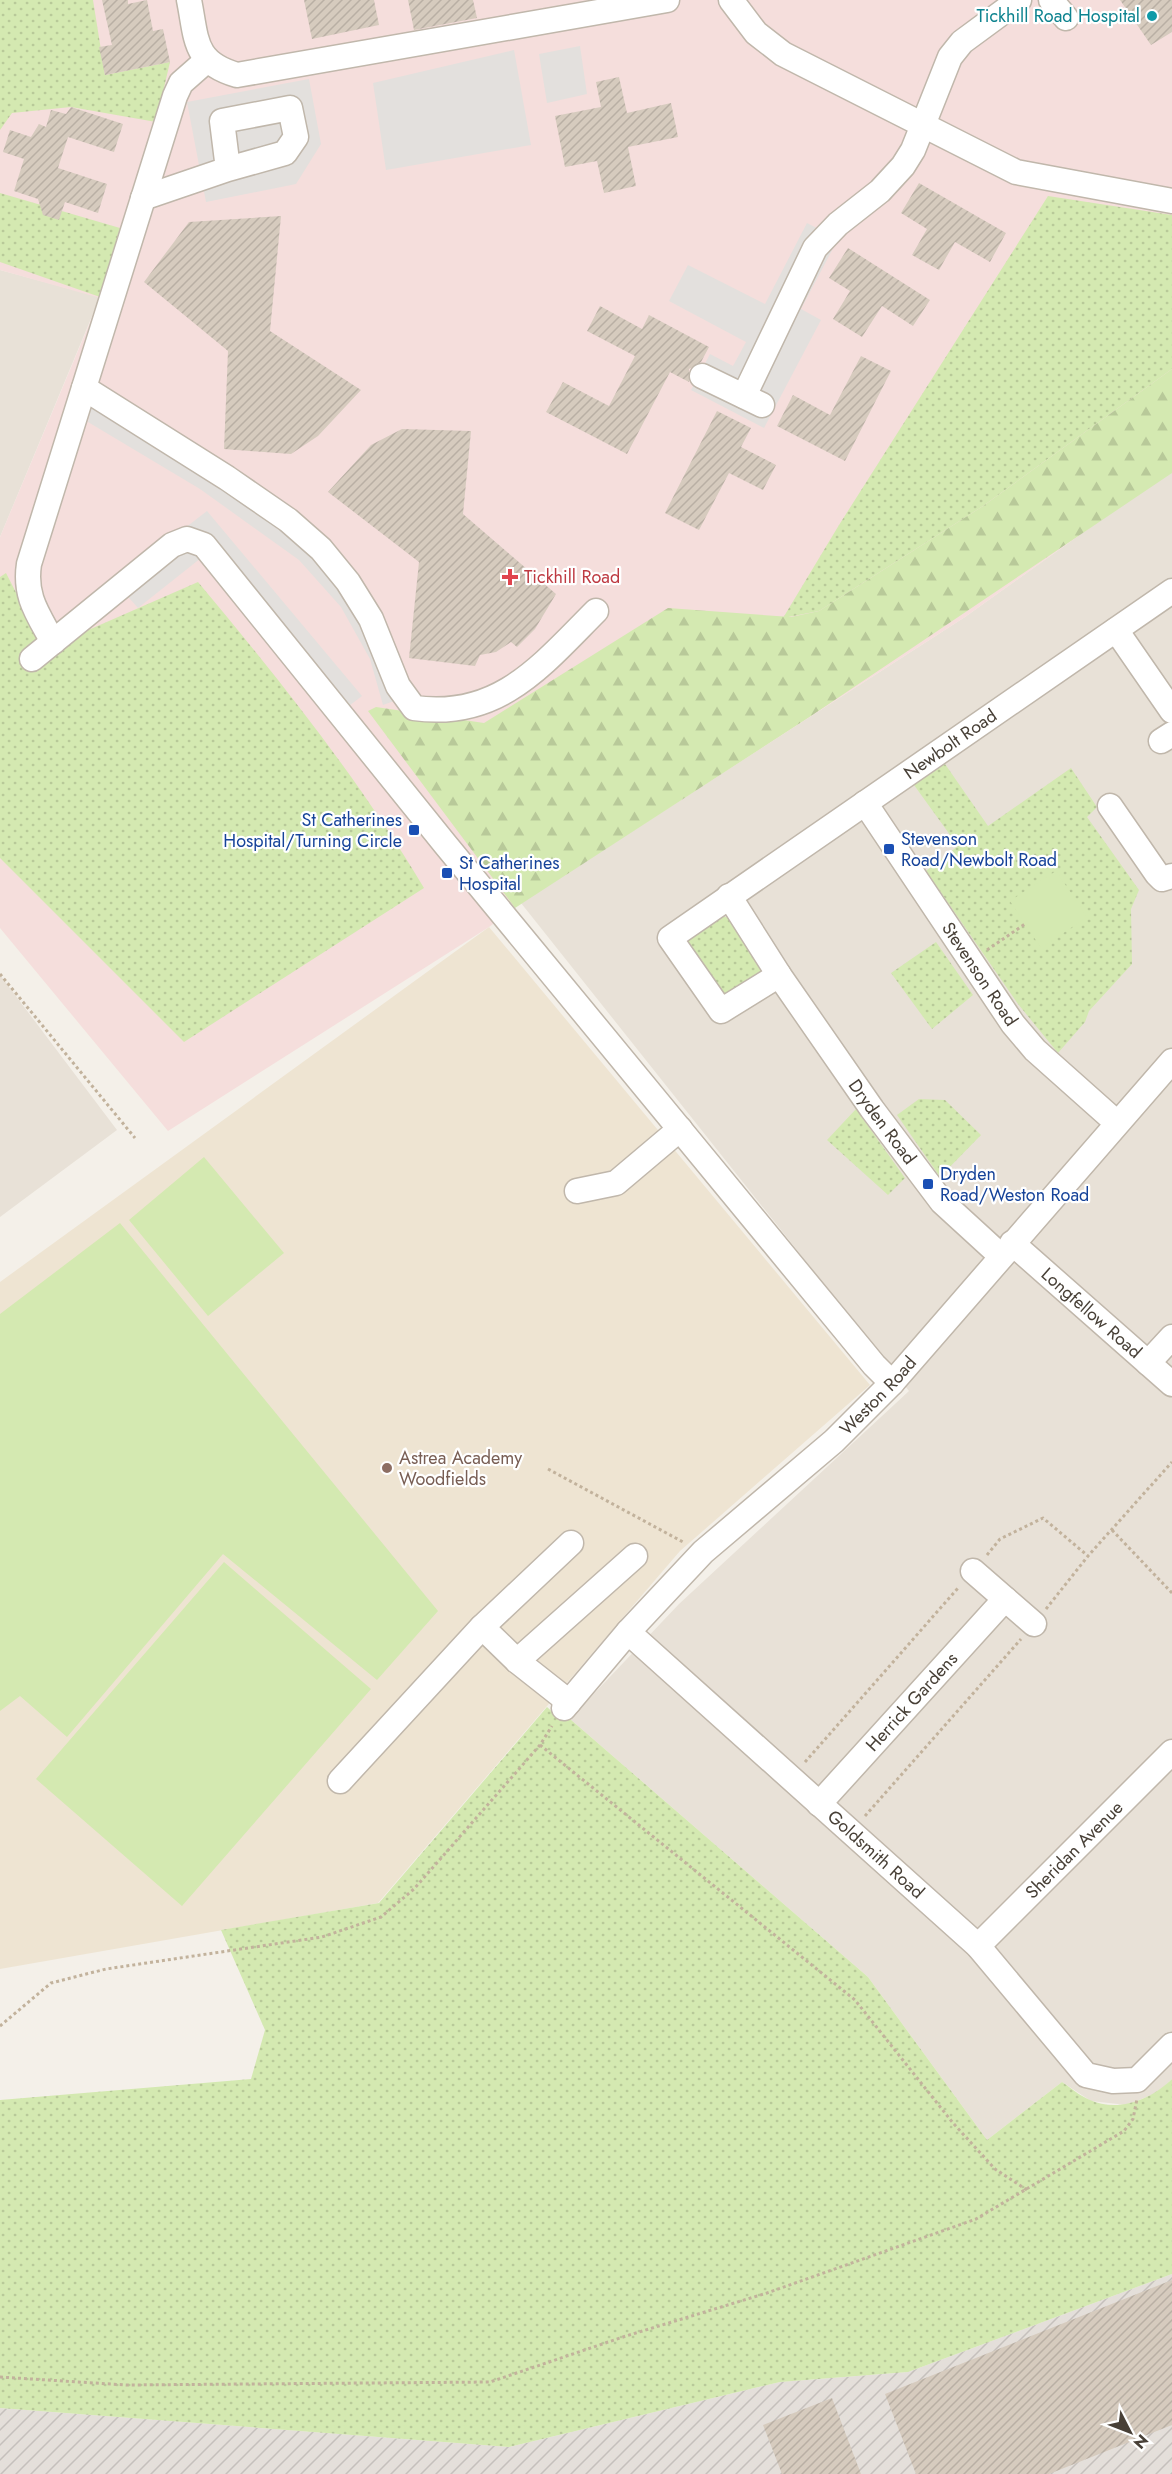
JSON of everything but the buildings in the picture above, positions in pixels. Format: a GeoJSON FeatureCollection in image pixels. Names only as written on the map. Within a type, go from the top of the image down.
{"type":"FeatureCollection","features":[{"type":"Feature","properties":{"kind":"street"},"geometry":{"type":"LineString","coordinates":[[189,0],[198,44],[206,61],[220,70],[237,75],[667,0]]}},
{"type":"Feature","properties":{"kind":"street"},"geometry":{"type":"LineString","coordinates":[[731,0],[756,33],[783,54],[1016,172],[1172,201]]}},
{"type":"Feature","properties":{"kind":"street"},"geometry":{"type":"LineString","coordinates":[[702,376],[753,401],[815,248],[838,224],[893,177],[913,150],[950,57],[962,42],[1019,0]]}},
{"type":"Feature","properties":{"kind":"street"},"geometry":{"type":"LineString","coordinates":[[53,642],[30,601],[26,583],[29,564],[181,83],[206,61]]}},
{"type":"Feature","properties":{"kind":"street"},"geometry":{"type":"LineString","coordinates":[[143,198],[228,169]]}},
{"type":"Feature","properties":{"kind":"street"},"geometry":{"type":"LineString","coordinates":[[84,388],[288,520],[321,549],[348,582],[371,619],[398,686],[414,708],[440,712],[478,705],[504,693],[548,661],[596,611]]}},
{"type":"Feature","properties":{"kind":"street"},"geometry":{"type":"LineString","coordinates":[[32,659],[172,545],[187,539],[204,545],[680,1129],[874,1365],[892,1383]]}},
{"type":"Feature","properties":{"kind":"street","name":"Newbolt Road"},"geometry":{"type":"LineString","coordinates":[[729,896],[1172,591]]}},
{"type":"Feature","properties":{"kind":"street"},"geometry":{"type":"LineString","coordinates":[[1116,630],[1172,711]]}},
{"type":"Feature","properties":{"kind":"street","name":"Stevenson Road"},"geometry":{"type":"LineString","coordinates":[[865,803],[1013,1024],[1035,1050],[1118,1123]]}},
{"type":"Feature","properties":{"kind":"street"},"geometry":{"type":"LineString","coordinates":[[1110,806],[1157,874],[1162,879],[1172,876]]}},
{"type":"Feature","properties":{"kind":"street"},"geometry":{"type":"LineString","coordinates":[[729,896],[674,933],[670,938],[671,942],[721,1011],[779,975]]}},
{"type":"Feature","properties":{"kind":"street","name":"Dryden Road"},"geometry":{"type":"LineString","coordinates":[[729,896],[779,975],[872,1109],[942,1202],[1007,1250]]}},
{"type":"Feature","properties":{"kind":"street","name":"Weston Road"},"geometry":{"type":"LineString","coordinates":[[566,1705],[628,1632],[703,1552],[834,1441],[892,1383],[1172,1061]]}},
{"type":"Feature","properties":{"kind":"street"},"geometry":{"type":"LineString","coordinates":[[578,1191],[615,1183],[680,1129]]}},
{"type":"Feature","properties":{"kind":"street","name":"Longfellow Road"},"geometry":{"type":"LineString","coordinates":[[1007,1250],[1172,1384]]}},
{"type":"Feature","properties":{"kind":"street"},"geometry":{"type":"LineString","coordinates":[[1148,1363],[1172,1337]]}},
{"type":"Feature","properties":{"kind":"street"},"geometry":{"type":"LineString","coordinates":[[340,1781],[482,1627],[571,1543]]}},
{"type":"Feature","properties":{"kind":"street"},"geometry":{"type":"LineString","coordinates":[[517,1662],[634,1556]]}},
{"type":"Feature","properties":{"kind":"street"},"geometry":{"type":"LineString","coordinates":[[973,1570],[1034,1624]]}},
{"type":"Feature","properties":{"kind":"street","name":"Herrick Gardens"},"geometry":{"type":"LineString","coordinates":[[819,1804],[1005,1599]]}},
{"type":"Feature","properties":{"kind":"street"},"geometry":{"type":"LineString","coordinates":[[482,1627],[517,1662],[566,1705]]}},
{"type":"Feature","properties":{"kind":"street","name":"Goldsmith Road"},"geometry":{"type":"LineString","coordinates":[[628,1632],[978,1946],[1086,2075],[1125,2080]]}},
{"type":"Feature","properties":{"kind":"street","name":"Sheridan Avenue"},"geometry":{"type":"LineString","coordinates":[[978,1946],[1172,1752]]}},
{"type":"Feature","properties":{"kind":"street"},"geometry":{"type":"LineString","coordinates":[[1125,2080],[1172,2045]]}},
{"type":"Feature","properties":{"kind":"path"},"geometry":{"type":"LineString","coordinates":[[971,960],[1025,924]]}},
{"type":"Feature","properties":{"kind":"path"},"geometry":{"type":"LineString","coordinates":[[0,974],[135,1138]]}},
{"type":"Feature","properties":{"kind":"path"},"geometry":{"type":"LineString","coordinates":[[850,1833],[1034,1624],[1088,1556],[1172,1462]]}},
{"type":"Feature","properties":{"kind":"path"},"geometry":{"type":"LineString","coordinates":[[548,1469],[703,1552]]}},
{"type":"Feature","properties":{"kind":"path"},"geometry":{"type":"LineString","coordinates":[[791,1778],[1000,1539],[1043,1518],[1088,1556]]}},
{"type":"Feature","properties":{"kind":"path"},"geometry":{"type":"LineString","coordinates":[[1112,1530],[1172,1593]]}},
{"type":"Feature","properties":{"kind":"path"},"geometry":{"type":"LineString","coordinates":[[0,2026],[51,1983],[106,1969],[322,1937],[381,1917],[414,1889],[540,1745],[566,1705]]}},
{"type":"Feature","properties":{"kind":"path"},"geometry":{"type":"LineString","coordinates":[[540,1745],[855,2000],[995,2169],[1027,2190]]}},
{"type":"Feature","properties":{"kind":"path"},"geometry":{"type":"LineString","coordinates":[[0,2377],[126,2385],[490,2382],[626,2336],[767,2294],[966,2223],[1027,2190],[1124,2131],[1133,2119],[1137,2106],[1125,2080]]}},
{"type":"Feature","properties":{"kind":"shaded area","name":"Tickhill Road"},"geometry":{"type":"Polygon","coordinates":[[[0,0],[1172,0],[1172,469],[965,617],[521,903],[489,927],[168,1131],[0,928],[0,537],[100,298],[0,270],[0,0]]]}},
{"type":"Feature","properties":{"kind":"shaded area"},"geometry":{"type":"Polygon","coordinates":[[[580,46],[587,94],[547,103],[539,54],[580,46]]]}},
{"type":"Feature","properties":{"kind":"shaded area"},"geometry":{"type":"Polygon","coordinates":[[[514,50],[531,145],[386,170],[373,83],[514,50]]]}},
{"type":"Feature","properties":{"kind":"shaded area"},"geometry":{"type":"Polygon","coordinates":[[[309,79],[321,144],[296,184],[206,202],[187,102],[309,79]]]}},
{"type":"Feature","properties":{"kind":"shaded area"},"geometry":{"type":"Polygon","coordinates":[[[807,223],[838,239],[801,309],[821,320],[764,428],[691,390],[710,354],[733,366],[746,342],[669,301],[688,265],[765,304],[807,223]]]}},
{"type":"Feature","properties":{"kind":"shaded area"},"geometry":{"type":"Polygon","coordinates":[[[0,270],[100,297],[0,537],[0,270]]]}},
{"type":"Feature","properties":{"kind":"shaded area"},"geometry":{"type":"Polygon","coordinates":[[[92,403],[280,527],[341,582],[397,700],[383,705],[370,659],[341,607],[299,560],[200,489],[88,422],[92,403]]]}},
{"type":"Feature","properties":{"kind":"shaded area"},"geometry":{"type":"Polygon","coordinates":[[[1172,469],[1172,2079],[1159,2092],[1127,2105],[1091,2101],[1062,2082],[987,2140],[868,1977],[570,1719],[679,1604],[909,1391],[521,903],[965,617],[1172,469]]]}},
{"type":"Feature","properties":{"kind":"shaded area"},"geometry":{"type":"Polygon","coordinates":[[[207,511],[362,696],[333,718],[201,558],[138,608],[115,582],[207,511]]]}},
{"type":"Feature","properties":{"kind":"shaded area","name":"Astrea Academy Woodfields"},"geometry":{"type":"Polygon","coordinates":[[[489,927],[870,1385],[680,1551],[378,1903],[0,1969],[0,1282],[489,927]]]}},
{"type":"Feature","properties":{"kind":"shaded area"},"geometry":{"type":"Polygon","coordinates":[[[0,975],[117,1130],[0,1217],[0,975]]]}},
{"type":"Feature","properties":{"kind":"shaded area"},"geometry":{"type":"Polygon","coordinates":[[[1172,2274],[1172,2474],[0,2474],[0,2408],[509,2447],[780,2382],[908,2372],[1172,2274]]]}},
{"type":"Feature","properties":{"kind":"green space"},"geometry":{"type":"Polygon","coordinates":[[[0,0],[93,0],[105,75],[170,62],[156,122],[71,107],[12,113],[0,130],[0,0]]]}},
{"type":"Feature","properties":{"kind":"green space"},"geometry":{"type":"Polygon","coordinates":[[[0,193],[120,228],[100,297],[0,262],[0,193]]]}},
{"type":"Feature","properties":{"kind":"green space"},"geometry":{"type":"Polygon","coordinates":[[[1048,196],[1172,215],[1172,369],[983,506],[819,611],[783,618],[839,525],[1048,196]]]}},
{"type":"Feature","properties":{"kind":"green space"},"geometry":{"type":"Polygon","coordinates":[[[1172,369],[1172,473],[811,716],[515,908],[368,711],[376,707],[484,723],[668,608],[791,617],[819,611],[983,506],[1172,369]]]}},
{"type":"Feature","properties":{"kind":"green space"},"geometry":{"type":"Polygon","coordinates":[[[6,573],[45,649],[198,582],[317,730],[373,808],[424,888],[184,1042],[0,858],[0,577],[6,573]]]}},
{"type":"Feature","properties":{"kind":"green space"},"geometry":{"type":"Polygon","coordinates":[[[945,764],[988,826],[1071,768],[1097,807],[1087,817],[1139,890],[1131,909],[1132,964],[1089,1011],[1085,1022],[1058,1053],[1018,1004],[926,871],[958,846],[914,785],[945,764]]]}},
{"type":"Feature","properties":{"kind":"green space"},"geometry":{"type":"Polygon","coordinates":[[[1056,871],[1087,917],[1041,948],[1010,901],[1056,871]]]}},
{"type":"Feature","properties":{"kind":"green space"},"geometry":{"type":"Polygon","coordinates":[[[722,916],[729,918],[764,970],[761,977],[727,999],[685,952],[687,938],[722,916]]]}},
{"type":"Feature","properties":{"kind":"green space"},"geometry":{"type":"Polygon","coordinates":[[[936,942],[973,995],[932,1029],[891,973],[936,942]]]}},
{"type":"Feature","properties":{"kind":"green space"},"geometry":{"type":"Polygon","coordinates":[[[919,1099],[945,1100],[981,1135],[940,1177],[897,1115],[919,1099]]]}},
{"type":"Feature","properties":{"kind":"green space"},"geometry":{"type":"Polygon","coordinates":[[[856,1109],[905,1178],[888,1195],[827,1140],[856,1109]]]}},
{"type":"Feature","properties":{"kind":"green space"},"geometry":{"type":"Polygon","coordinates":[[[204,1157],[284,1253],[208,1316],[129,1220],[204,1157]]]}},
{"type":"Feature","properties":{"kind":"green space"},"geometry":{"type":"Polygon","coordinates":[[[120,1223],[438,1611],[377,1680],[223,1554],[67,1737],[20,1696],[0,1711],[0,1314],[120,1223]]]}},
{"type":"Feature","properties":{"kind":"green space"},"geometry":{"type":"Polygon","coordinates":[[[224,1562],[371,1689],[182,1906],[36,1779],[224,1562]]]}},
{"type":"Feature","properties":{"kind":"green space"},"geometry":{"type":"Polygon","coordinates":[[[547,1707],[562,1721],[570,1719],[868,1977],[987,2140],[1062,2082],[1086,2098],[1101,2104],[1112,2105],[1145,2098],[1172,2079],[1172,2274],[908,2372],[780,2382],[509,2447],[0,2408],[0,2100],[251,2079],[265,2030],[221,1930],[379,1903],[547,1707]]]}},
{"type":"Feature","properties":{"kind":"place","name":"Tickhill Road Hospital"},"geometry":{"type":"Point","coordinates":[1152,16]}},
{"type":"Feature","properties":{"kind":"place","name":"Tickhill Road"},"geometry":{"type":"Point","coordinates":[510,577]}},
{"type":"Feature","properties":{"kind":"place","name":"St Catherines Hospital/Turning Circle"},"geometry":{"type":"Point","coordinates":[414,830]}},
{"type":"Feature","properties":{"kind":"place","name":"Stevenson Road/Newbolt Road"},"geometry":{"type":"Point","coordinates":[889,849]}},
{"type":"Feature","properties":{"kind":"place","name":"St Catherines Hospital"},"geometry":{"type":"Point","coordinates":[447,873]}},
{"type":"Feature","properties":{"kind":"place","name":"Dryden Road/Weston Road"},"geometry":{"type":"Point","coordinates":[928,1184]}},
{"type":"Feature","properties":{"kind":"place","name":"Astrea Academy Woodfields"},"geometry":{"type":"Point","coordinates":[387,1468]}}]}
